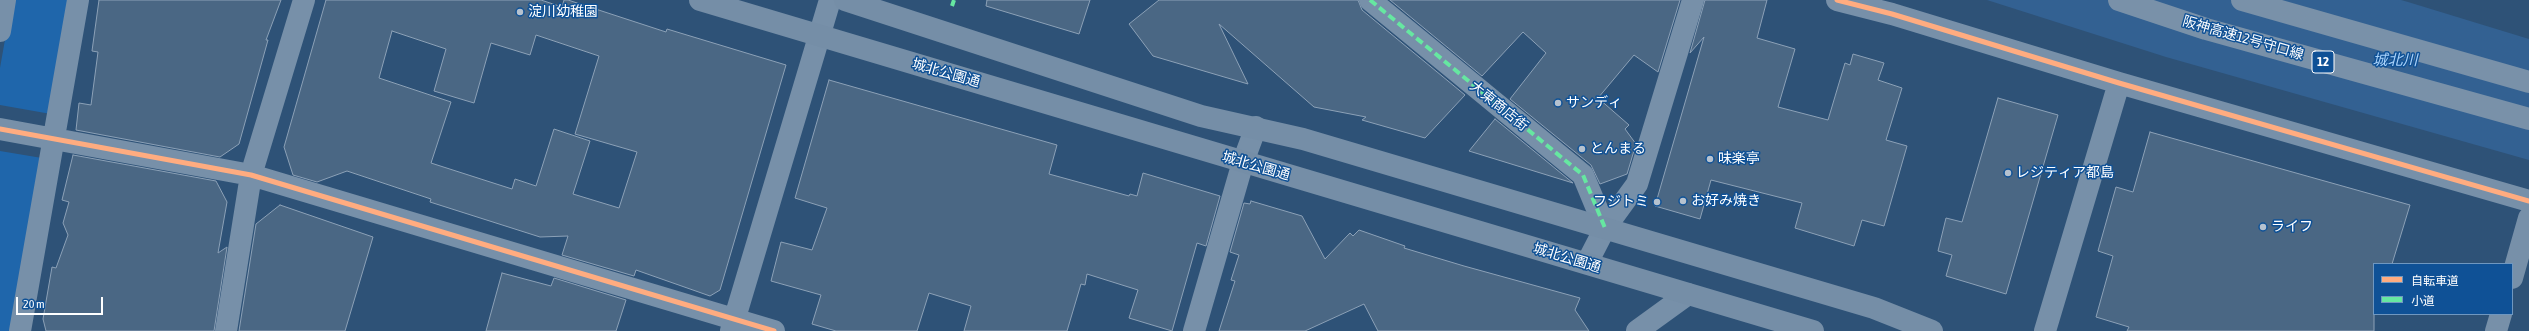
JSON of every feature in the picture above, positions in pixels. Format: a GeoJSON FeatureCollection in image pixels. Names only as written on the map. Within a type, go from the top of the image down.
{"type":"FeatureCollection","features":[{"type":"Feature","properties":{"kind":"highway","name":"阪神高速12号守口線"},"geometry":{"type":"LineString","coordinates":[[2119,0],[2221,33],[2529,119]]}},
{"type":"Feature","properties":{"kind":"highway"},"geometry":{"type":"LineString","coordinates":[[2242,0],[2529,82]]}},
{"type":"Feature","properties":{"kind":"main road","name":"城北公園通"},"geometry":{"type":"LineString","coordinates":[[700,0],[1813,331]]}},
{"type":"Feature","properties":{"kind":"main road"},"geometry":{"type":"LineString","coordinates":[[845,0],[1201,116],[1256,127],[1303,139],[1874,308],[1932,331]]}},
{"type":"Feature","properties":{"kind":"street"},"geometry":{"type":"LineString","coordinates":[[0,31],[5,0]]}},
{"type":"Feature","properties":{"kind":"street"},"geometry":{"type":"LineString","coordinates":[[20,331],[78,0]]}},
{"type":"Feature","properties":{"kind":"street"},"geometry":{"type":"LineString","coordinates":[[226,331],[251,175],[304,0]]}},
{"type":"Feature","properties":{"kind":"street"},"geometry":{"type":"LineString","coordinates":[[732,326],[830,0]]}},
{"type":"Feature","properties":{"kind":"street","name":"大東商店街"},"geometry":{"type":"LineString","coordinates":[[1370,0],[1583,175],[1605,228]]}},
{"type":"Feature","properties":{"kind":"street"},"geometry":{"type":"LineString","coordinates":[[1587,263],[1605,228],[1637,184],[1693,0]]}},
{"type":"Feature","properties":{"kind":"street"},"geometry":{"type":"LineString","coordinates":[[1837,0],[1892,14],[2120,83],[2529,201]]}},
{"type":"Feature","properties":{"kind":"street"},"geometry":{"type":"LineString","coordinates":[[2045,331],[2120,83]]}},
{"type":"Feature","properties":{"kind":"street"},"geometry":{"type":"LineString","coordinates":[[1194,331],[1243,162],[1256,127]]}},
{"type":"Feature","properties":{"kind":"street"},"geometry":{"type":"LineString","coordinates":[[0,129],[251,175],[732,326],[774,331]]}},
{"type":"Feature","properties":{"kind":"street"},"geometry":{"type":"LineString","coordinates":[[2513,274],[2529,218]]}},
{"type":"Feature","properties":{"kind":"street"},"geometry":{"type":"LineString","coordinates":[[1637,331],[1688,294]]}},
{"type":"Feature","properties":{"kind":"street"},"geometry":{"type":"LineString","coordinates":[[1751,313],[1769,331]]}},
{"type":"Feature","properties":{"kind":"street"},"geometry":{"type":"LineString","coordinates":[[2496,331],[2501,315]]}},
{"type":"Feature","properties":{"kind":"shaded area"},"geometry":{"type":"Polygon","coordinates":[[[12,0],[69,0],[51,114],[0,105],[0,68],[12,0]]]}},
{"type":"Feature","properties":{"kind":"shaded area"},"geometry":{"type":"Polygon","coordinates":[[[0,151],[42,158],[12,331],[0,331],[0,151]]]}},
{"type":"Feature","properties":{"kind":"water","name":"城北川"},"geometry":{"type":"Polygon","coordinates":[[[1987,0],[2401,0],[2408,2],[2529,39],[2529,160],[2166,57],[1987,0]]]}},
{"type":"Feature","properties":{"kind":"building"},"geometry":{"type":"Polygon","coordinates":[[[99,0],[281,0],[266,40],[268,40],[239,144],[220,157],[76,130],[79,103],[91,105],[98,52],[92,51],[99,0]]]}},
{"type":"Feature","properties":{"kind":"building"},"geometry":{"type":"Polygon","coordinates":[[[326,0],[541,0],[562,7],[564,0],[568,0],[666,32],[667,29],[786,65],[720,290],[710,296],[636,270],[634,276],[562,255],[568,236],[540,237],[430,202],[431,199],[347,171],[317,182],[293,175],[284,147],[326,0]],[[392,31],[379,78],[451,102],[431,163],[512,189],[515,179],[536,186],[554,129],[590,141],[573,194],[619,208],[637,152],[575,134],[599,56],[536,35],[530,55],[491,43],[474,103],[434,91],[446,49],[392,31]]]}},
{"type":"Feature","properties":{"kind":"building"},"geometry":{"type":"Polygon","coordinates":[[[987,0],[1090,0],[1079,34],[986,6],[987,0]]]}},
{"type":"Feature","properties":{"kind":"building"},"geometry":{"type":"Polygon","coordinates":[[[1159,0],[1358,0],[1362,10],[1465,95],[1425,138],[1362,120],[1366,117],[1314,107],[1219,24],[1248,84],[1153,56],[1129,24],[1159,0]]]}},
{"type":"Feature","properties":{"kind":"building","name":"サンディ"},"geometry":{"type":"Polygon","coordinates":[[[1390,0],[1680,0],[1658,72],[1634,55],[1598,98],[1629,125],[1625,129],[1636,144],[1627,174],[1600,184],[1591,165],[1510,99],[1546,53],[1523,32],[1482,76],[1390,0]]]}},
{"type":"Feature","properties":{"kind":"building"},"geometry":{"type":"Polygon","coordinates":[[[1705,0],[1767,0],[1757,38],[1795,49],[1778,107],[1828,120],[1845,63],[1850,65],[1853,54],[1884,63],[1878,80],[1902,88],[1886,140],[1907,146],[1884,226],[1862,220],[1854,246],[1795,228],[1802,203],[1711,180],[1700,219],[1655,206],[1704,37],[1690,53],[1705,0]]]}},
{"type":"Feature","properties":{"kind":"building"},"geometry":{"type":"Polygon","coordinates":[[[829,80],[1057,145],[1049,174],[1129,196],[1130,194],[1137,196],[1143,173],[1220,196],[1206,246],[1197,243],[1172,331],[1129,318],[1138,290],[1087,274],[1085,285],[1081,284],[1067,331],[964,331],[971,306],[929,293],[917,331],[836,331],[812,324],[821,295],[771,281],[781,242],[812,250],[827,208],[795,198],[829,80]]]}},
{"type":"Feature","properties":{"kind":"building","name":"レジティア都島"},"geometry":{"type":"Polygon","coordinates":[[[1998,98],[2058,115],[2006,294],[1946,276],[1952,255],[1938,251],[1946,218],[1962,222],[1998,98]]]}},
{"type":"Feature","properties":{"kind":"building"},"geometry":{"type":"Polygon","coordinates":[[[1495,119],[1573,183],[1469,151],[1495,119]]]}},
{"type":"Feature","properties":{"kind":"building","name":"ライフ"},"geometry":{"type":"Polygon","coordinates":[[[2150,132],[2410,205],[2392,263],[2373,263],[2374,331],[2127,331],[2129,327],[2096,317],[2113,256],[2098,251],[2116,187],[2133,192],[2150,132]]]}},
{"type":"Feature","properties":{"kind":"building"},"geometry":{"type":"Polygon","coordinates":[[[73,155],[216,181],[227,202],[218,253],[227,247],[214,331],[46,331],[43,319],[52,267],[56,268],[68,235],[63,223],[69,202],[62,200],[73,155]]]}},
{"type":"Feature","properties":{"kind":"building"},"geometry":{"type":"Polygon","coordinates":[[[1251,201],[1302,216],[1325,259],[1350,233],[1353,236],[1359,230],[1405,246],[1404,248],[1580,298],[1575,310],[1589,331],[1378,331],[1364,304],[1305,331],[1219,331],[1235,281],[1231,280],[1239,255],[1230,252],[1244,203],[1250,204],[1251,201]]]}},
{"type":"Feature","properties":{"kind":"building"},"geometry":{"type":"Polygon","coordinates":[[[280,205],[373,237],[345,331],[239,331],[256,224],[280,205]]]}},
{"type":"Feature","properties":{"kind":"building"},"geometry":{"type":"Polygon","coordinates":[[[502,273],[551,286],[554,278],[626,300],[616,331],[486,331],[502,273]]]}},
{"type":"Feature","properties":{"kind":"marked path"},"geometry":{"type":"LineString","coordinates":[[952,6],[954,0]]}},
{"type":"Feature","properties":{"kind":"marked path"},"geometry":{"type":"LineString","coordinates":[[1370,0],[1583,175],[1605,228]]}},
{"type":"Feature","properties":{"kind":"cycle path"},"geometry":{"type":"LineString","coordinates":[[1837,0],[1892,14],[2119,83],[2529,201]]}},
{"type":"Feature","properties":{"kind":"cycle path"},"geometry":{"type":"LineString","coordinates":[[0,129],[251,175],[774,331]]}},
{"type":"Feature","properties":{"kind":"place","name":"淀川幼稚園"},"geometry":{"type":"Point","coordinates":[520,12]}},
{"type":"Feature","properties":{"kind":"place","name":"サンディ"},"geometry":{"type":"Point","coordinates":[1558,103]}},
{"type":"Feature","properties":{"kind":"place","name":"とんまる"},"geometry":{"type":"Point","coordinates":[1582,149]}},
{"type":"Feature","properties":{"kind":"place","name":"味楽亭"},"geometry":{"type":"Point","coordinates":[1710,159]}},
{"type":"Feature","properties":{"kind":"place","name":"レジティア都島"},"geometry":{"type":"Point","coordinates":[2008,173]}},
{"type":"Feature","properties":{"kind":"place","name":"お好み焼き"},"geometry":{"type":"Point","coordinates":[1683,201]}},
{"type":"Feature","properties":{"kind":"place","name":"フジトミ"},"geometry":{"type":"Point","coordinates":[1657,202]}},
{"type":"Feature","properties":{"kind":"place","name":"ライフ"},"geometry":{"type":"Point","coordinates":[2263,227]}}]}
